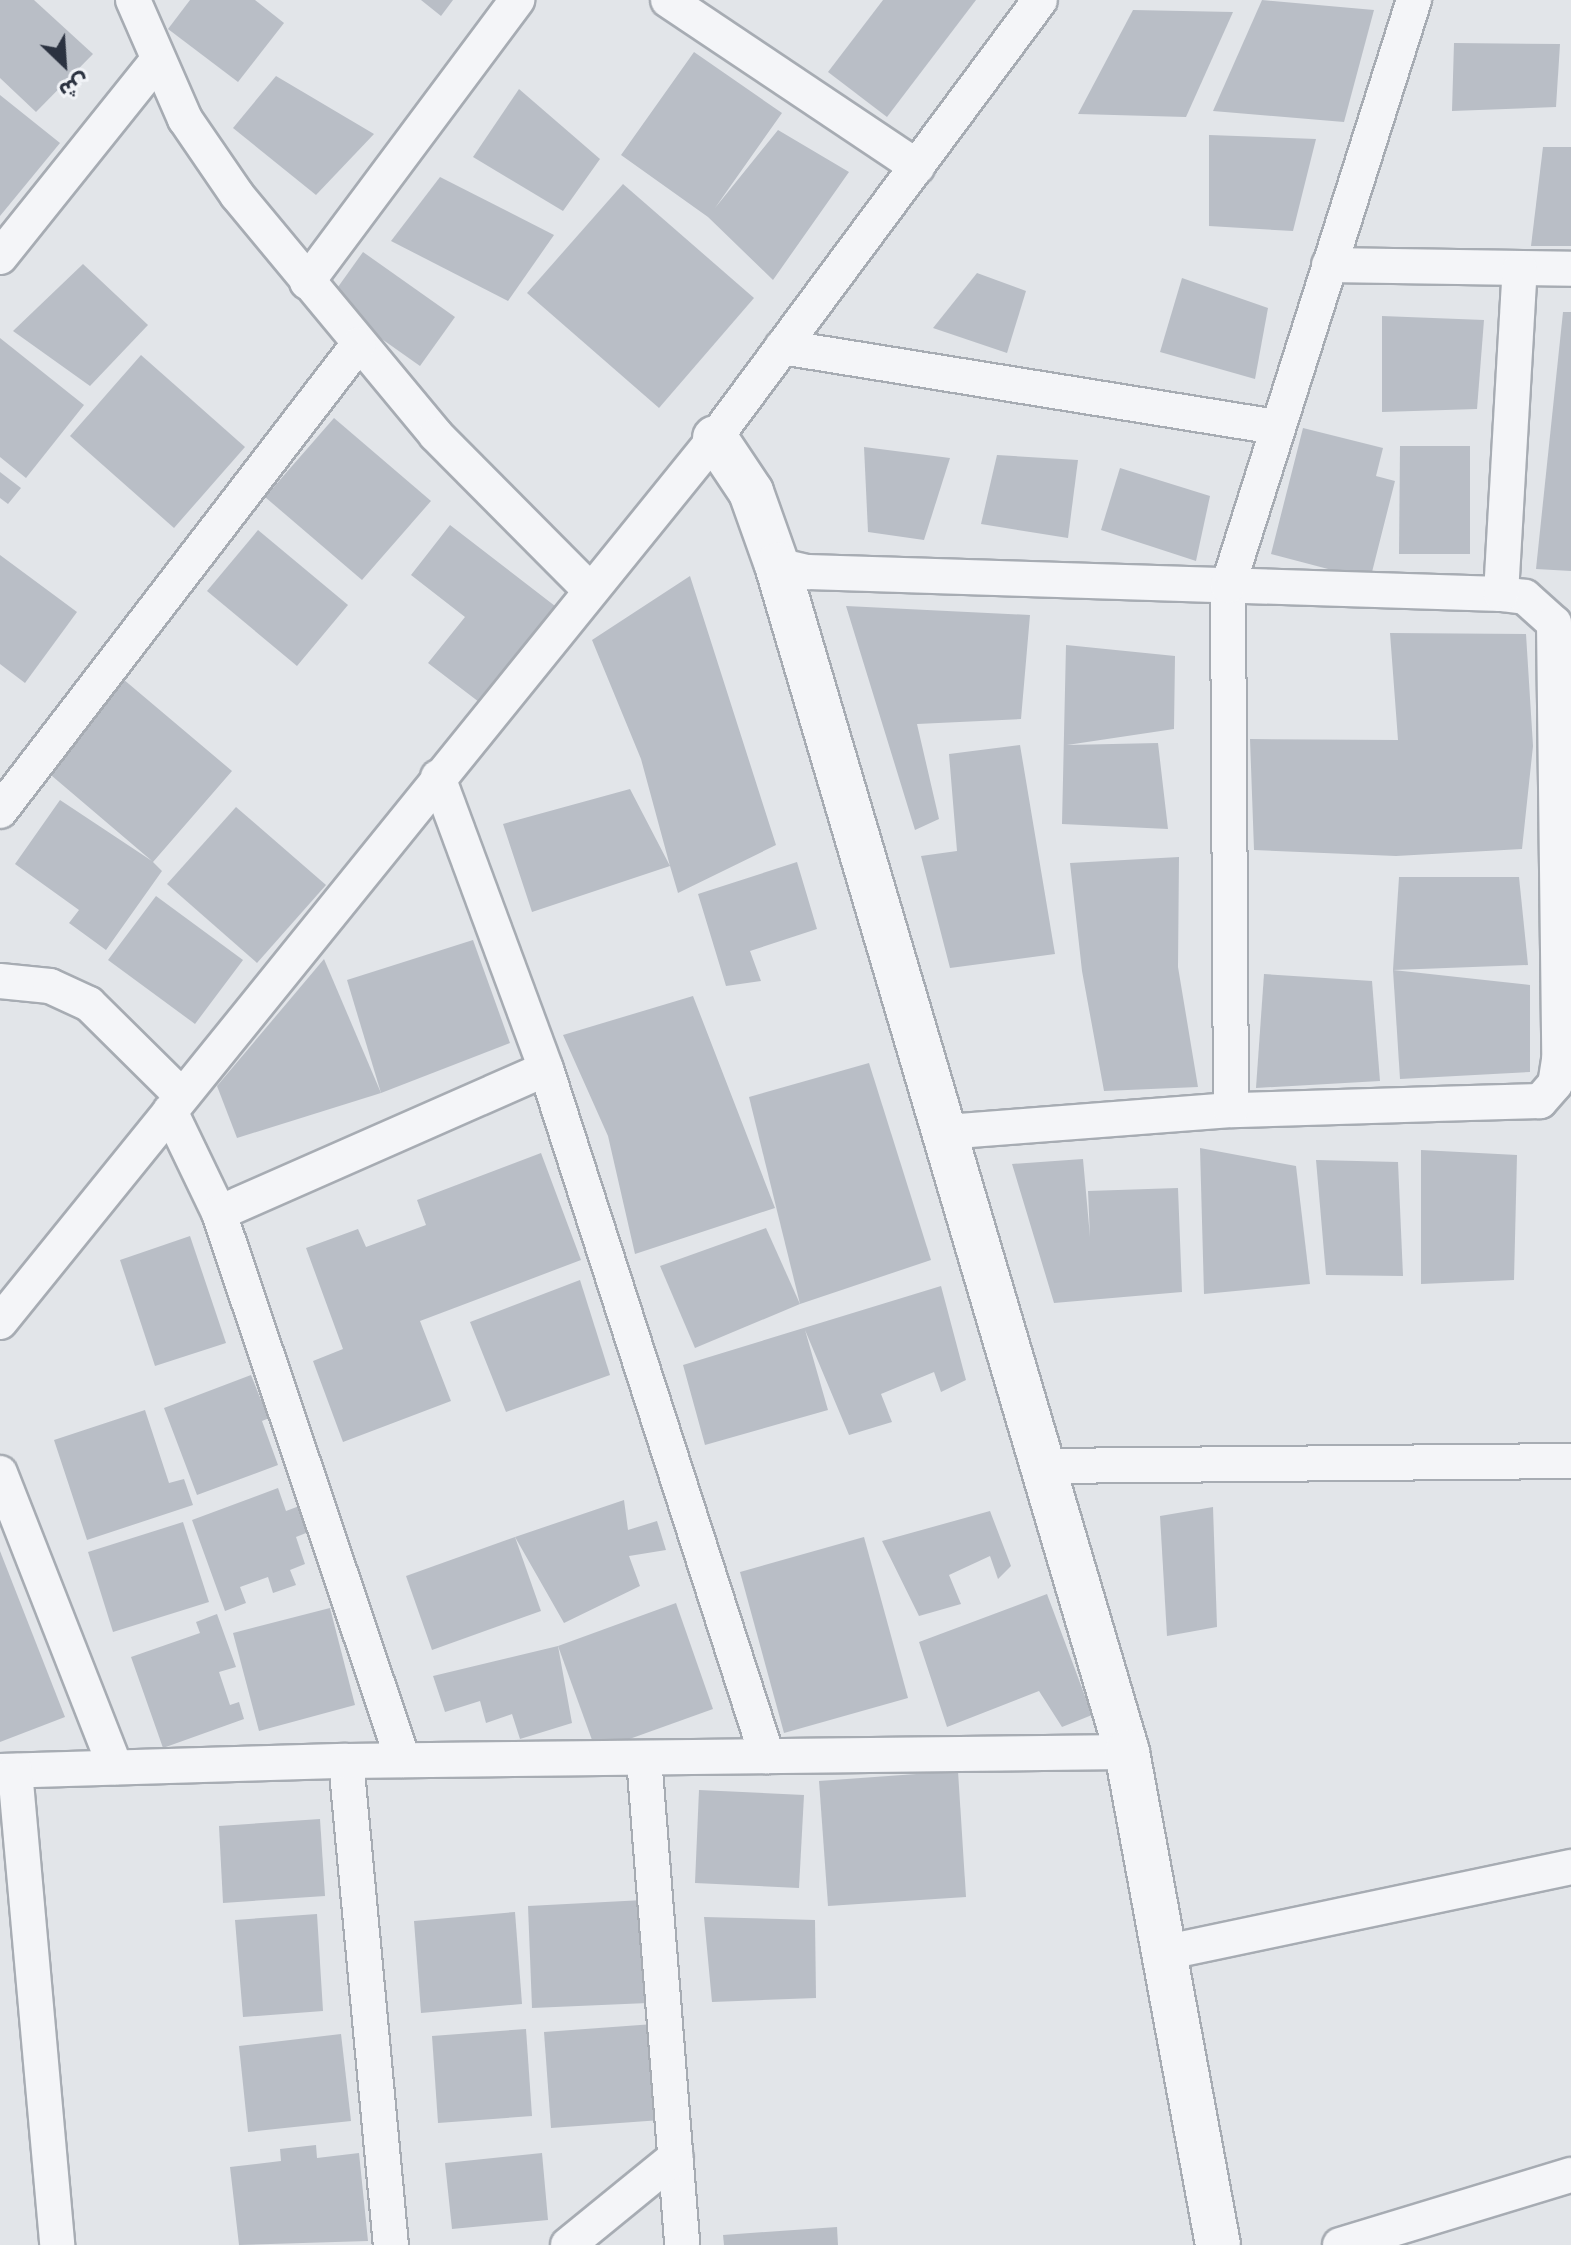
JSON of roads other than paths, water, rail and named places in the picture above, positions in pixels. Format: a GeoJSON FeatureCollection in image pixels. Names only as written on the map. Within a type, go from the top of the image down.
{"type":"FeatureCollection","features":[{"type":"Feature","properties":{"kind":"street"},"geometry":{"type":"LineString","coordinates":[[133,0],[156,62],[185,119],[237,195],[358,345],[436,435],[589,589]]}},
{"type":"Feature","properties":{"kind":"street"},"geometry":{"type":"LineString","coordinates":[[307,282],[517,0]]}},
{"type":"Feature","properties":{"kind":"street"},"geometry":{"type":"LineString","coordinates":[[668,0],[917,167]]}},
{"type":"Feature","properties":{"kind":"street"},"geometry":{"type":"LineString","coordinates":[[0,1322],[589,589],[715,438],[1040,0]]}},
{"type":"Feature","properties":{"kind":"street"},"geometry":{"type":"LineString","coordinates":[[1231,1110],[1228,586],[1275,427],[1308,343],[1329,265],[1414,0]]}},
{"type":"Feature","properties":{"kind":"street"},"geometry":{"type":"LineString","coordinates":[[0,257],[156,62]]}},
{"type":"Feature","properties":{"kind":"street"},"geometry":{"type":"LineString","coordinates":[[1329,265],[1571,269]]}},
{"type":"Feature","properties":{"kind":"street"},"geometry":{"type":"LineString","coordinates":[[1501,594],[1520,269]]}},
{"type":"Feature","properties":{"kind":"street"},"geometry":{"type":"LineString","coordinates":[[0,811],[358,345]]}},
{"type":"Feature","properties":{"kind":"street"},"geometry":{"type":"LineString","coordinates":[[782,347],[1275,427]]}},
{"type":"Feature","properties":{"kind":"street"},"geometry":{"type":"LineString","coordinates":[[715,438],[751,492],[777,565],[1127,1752],[1218,2245]]}},
{"type":"Feature","properties":{"kind":"street"},"geometry":{"type":"LineString","coordinates":[[777,565],[808,572],[1501,594],[1525,597],[1554,623],[1559,1060],[1555,1084],[1540,1101],[1231,1110],[944,1132]]}},
{"type":"Feature","properties":{"kind":"street"},"geometry":{"type":"LineString","coordinates":[[438,777],[546,1069],[767,1756]]}},
{"type":"Feature","properties":{"kind":"street"},"geometry":{"type":"LineString","coordinates":[[0,981],[50,986],[89,1004],[176,1104],[219,1213],[403,1760]]}},
{"type":"Feature","properties":{"kind":"street"},"geometry":{"type":"LineString","coordinates":[[219,1213],[546,1069]]}},
{"type":"Feature","properties":{"kind":"street"},"geometry":{"type":"LineString","coordinates":[[1043,1466],[1571,1461]]}},
{"type":"Feature","properties":{"kind":"street"},"geometry":{"type":"LineString","coordinates":[[0,1473],[115,1767]]}},
{"type":"Feature","properties":{"kind":"street"},"geometry":{"type":"LineString","coordinates":[[57,2245],[7,1771],[403,1760],[1127,1752]]}},
{"type":"Feature","properties":{"kind":"street"},"geometry":{"type":"LineString","coordinates":[[644,1758],[682,2245]]}},
{"type":"Feature","properties":{"kind":"street"},"geometry":{"type":"LineString","coordinates":[[346,1761],[391,2245]]}},
{"type":"Feature","properties":{"kind":"street"},"geometry":{"type":"LineString","coordinates":[[1163,1953],[1571,1867]]}},
{"type":"Feature","properties":{"kind":"street"},"geometry":{"type":"LineString","coordinates":[[568,2245],[676,2157]]}},
{"type":"Feature","properties":{"kind":"street"},"geometry":{"type":"LineString","coordinates":[[1340,2245],[1571,2175]]}}]}
